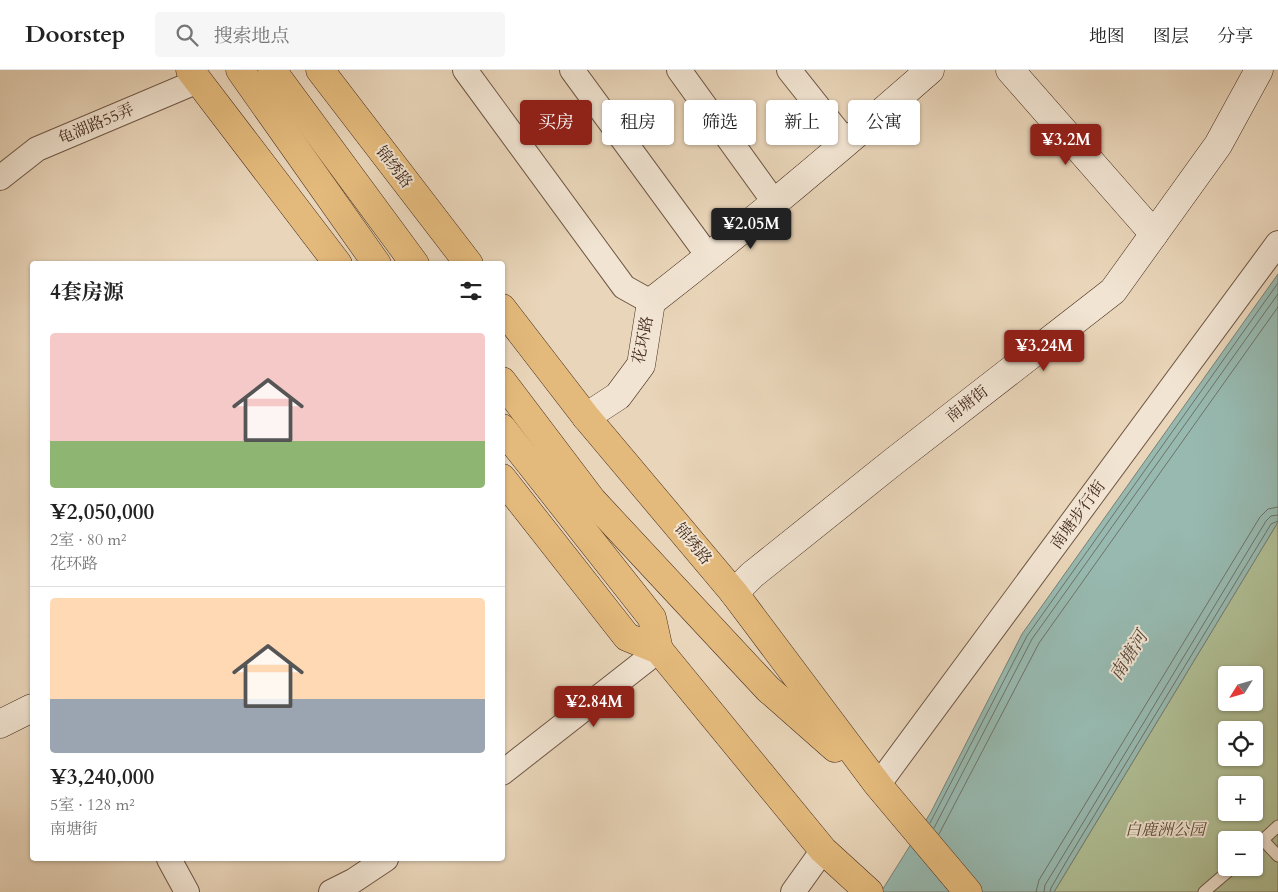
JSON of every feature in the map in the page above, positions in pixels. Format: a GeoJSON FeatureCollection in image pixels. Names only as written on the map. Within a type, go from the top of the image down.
{"type":"FeatureCollection","features":[{"type":"Feature","properties":{"kind":"main road"},"geometry":{"type":"LineString","coordinates":[[240,70],[375,261]]}},
{"type":"Feature","properties":{"kind":"main road"},"geometry":{"type":"LineString","coordinates":[[272,70],[413,261]]}},
{"type":"Feature","properties":{"kind":"main road","name":"锦绣路"},"geometry":{"type":"LineString","coordinates":[[320,70],[467,261]]}},
{"type":"Feature","properties":{"kind":"main road"},"geometry":{"type":"LineString","coordinates":[[194,75],[336,261]]}},
{"type":"Feature","properties":{"kind":"main road","name":"锦绣路"},"geometry":{"type":"LineString","coordinates":[[505,312],[586,417],[734,592],[878,785],[968,892]]}},
{"type":"Feature","properties":{"kind":"main road","name":"锦绣路"},"geometry":{"type":"LineString","coordinates":[[505,385],[592,500],[768,689],[878,785]]}},
{"type":"Feature","properties":{"kind":"main road"},"geometry":{"type":"LineString","coordinates":[[505,432],[652,618],[659,650],[823,850],[867,890]]}},
{"type":"Feature","properties":{"kind":"main road"},"geometry":{"type":"LineString","coordinates":[[505,482],[627,637],[659,650]]}},
{"type":"Feature","properties":{"kind":"street"},"geometry":{"type":"LineString","coordinates":[[465,70],[624,287],[650,302]]}},
{"type":"Feature","properties":{"kind":"street"},"geometry":{"type":"LineString","coordinates":[[572,70],[709,257]]}},
{"type":"Feature","properties":{"kind":"street"},"geometry":{"type":"LineString","coordinates":[[679,70],[775,203]]}},
{"type":"Feature","properties":{"kind":"street"},"geometry":{"type":"LineString","coordinates":[[789,70],[847,143]]}},
{"type":"Feature","properties":{"kind":"street","name":"花环路"},"geometry":{"type":"LineString","coordinates":[[586,417],[618,396],[642,365],[650,302],[775,203],[930,70]]}},
{"type":"Feature","properties":{"kind":"street"},"geometry":{"type":"LineString","coordinates":[[1010,70],[1154,234]]}},
{"type":"Feature","properties":{"kind":"street","name":"南塘街"},"geometry":{"type":"LineString","coordinates":[[734,592],[893,462],[1113,291],[1218,145],[1259,70]]}},
{"type":"Feature","properties":{"kind":"street","name":"龟湖路55弄"},"geometry":{"type":"LineString","coordinates":[[0,178],[37,149],[194,75]]}},
{"type":"Feature","properties":{"kind":"street","name":"南塘步行街"},"geometry":{"type":"LineString","coordinates":[[878,785],[1278,243]]}},
{"type":"Feature","properties":{"kind":"street"},"geometry":{"type":"LineString","coordinates":[[505,771],[659,650]]}},
{"type":"Feature","properties":{"kind":"street"},"geometry":{"type":"LineString","coordinates":[[0,724],[30,709]]}},
{"type":"Feature","properties":{"kind":"street"},"geometry":{"type":"LineString","coordinates":[[793,892],[823,850]]}},
{"type":"Feature","properties":{"kind":"street"},"geometry":{"type":"LineString","coordinates":[[169,861],[187,892]]}},
{"type":"Feature","properties":{"kind":"street"},"geometry":{"type":"LineString","coordinates":[[331,892],[383,861]]}},
{"type":"Feature","properties":{"kind":"lane"},"geometry":{"type":"LineString","coordinates":[[1263,840],[1278,826]]}},
{"type":"Feature","properties":{"kind":"lane"},"geometry":{"type":"LineString","coordinates":[[1263,847],[1278,856]]}},
{"type":"Feature","properties":{"kind":"lane"},"geometry":{"type":"LineString","coordinates":[[1204,892],[1223,876]]}},
{"type":"Feature","properties":{"kind":"green space","name":"白鹿洲公园"},"geometry":{"type":"Polygon","coordinates":[[[1278,522],[1278,892],[1054,892],[1278,522]]]}},
{"type":"Feature","properties":{"kind":"water","name":"南塘河"},"geometry":{"type":"Polygon","coordinates":[[[1278,274],[1278,522],[1054,892],[881,892],[931,812],[1022,634],[1278,274]]]}}]}
